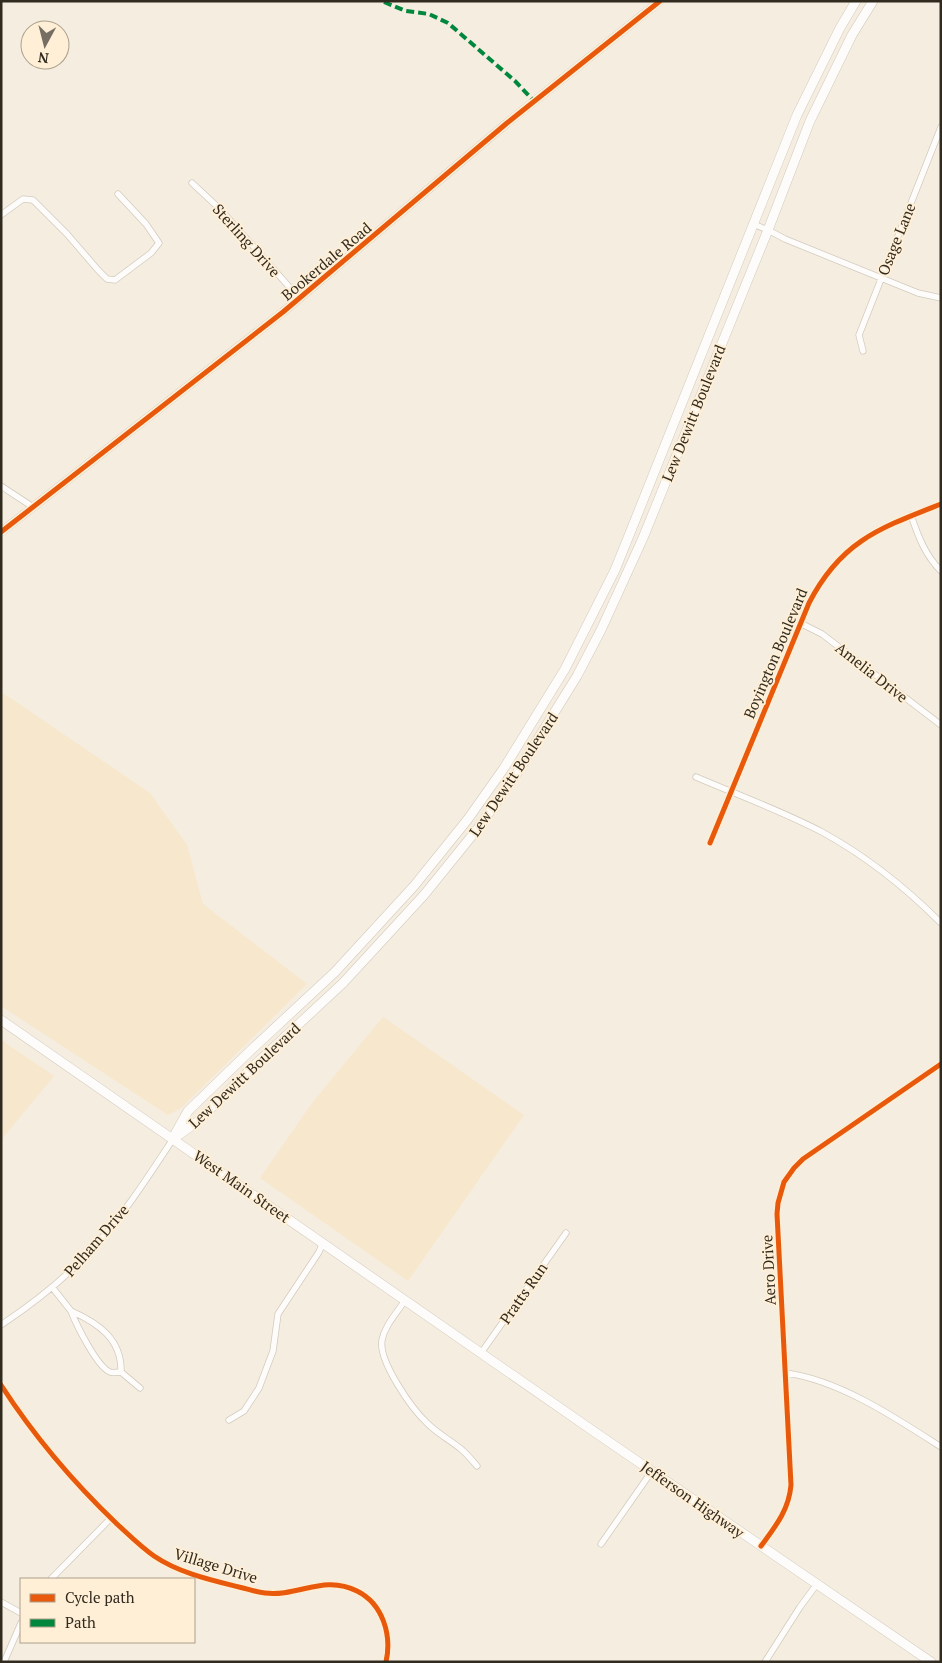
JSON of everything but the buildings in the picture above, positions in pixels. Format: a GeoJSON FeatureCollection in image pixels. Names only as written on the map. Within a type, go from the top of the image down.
{"type":"FeatureCollection","features":[{"type":"Feature","properties":{"kind":"main road","name":"Lew Dewitt Boulevard"},"geometry":{"type":"LineString","coordinates":[[173,1138],[188,1112],[335,972],[414,886],[468,819],[504,768],[565,669],[614,570],[667,443],[797,115],[813,80],[856,1]]}},
{"type":"Feature","properties":{"kind":"main road","name":"Lew Dewitt Boulevard"},"geometry":{"type":"LineString","coordinates":[[173,1138],[197,1122],[343,983],[424,895],[479,827],[515,776],[577,676],[627,576],[768,230],[810,121],[852,35],[873,1]]}},
{"type":"Feature","properties":{"kind":"main road","name":"West Main Street"},"geometry":{"type":"LineString","coordinates":[[1,1020],[481,1353]]}},
{"type":"Feature","properties":{"kind":"main road","name":"Jefferson Highway"},"geometry":{"type":"LineString","coordinates":[[481,1353],[931,1662]]}},
{"type":"Feature","properties":{"kind":"street","name":"Bookerdale Road"},"geometry":{"type":"LineString","coordinates":[[1,532],[300,298],[507,123],[660,1]]}},
{"type":"Feature","properties":{"kind":"street","name":"Osage Lane"},"geometry":{"type":"LineString","coordinates":[[862,351],[859,335],[941,127]]}},
{"type":"Feature","properties":{"kind":"street","name":"Sterling Drive"},"geometry":{"type":"LineString","coordinates":[[192,183],[221,210],[300,298]]}},
{"type":"Feature","properties":{"kind":"street"},"geometry":{"type":"LineString","coordinates":[[1,215],[23,199],[34,200],[107,279],[114,280],[151,253],[159,243],[146,224],[118,194]]}},
{"type":"Feature","properties":{"kind":"street"},"geometry":{"type":"LineString","coordinates":[[753,224],[785,240],[918,293],[941,298]]}},
{"type":"Feature","properties":{"kind":"street"},"geometry":{"type":"LineString","coordinates":[[1,486],[33,507]]}},
{"type":"Feature","properties":{"kind":"street","name":"Boyington Boulevard"},"geometry":{"type":"LineString","coordinates":[[710,843],[800,623],[809,602],[824,576],[846,553],[877,530],[941,504]]}},
{"type":"Feature","properties":{"kind":"street"},"geometry":{"type":"LineString","coordinates":[[911,515],[922,545],[941,571]]}},
{"type":"Feature","properties":{"kind":"street"},"geometry":{"type":"LineString","coordinates":[[614,570],[627,576]]}},
{"type":"Feature","properties":{"kind":"street","name":"Amelia Drive"},"geometry":{"type":"LineString","coordinates":[[800,623],[822,634],[941,725]]}},
{"type":"Feature","properties":{"kind":"street"},"geometry":{"type":"LineString","coordinates":[[696,777],[796,820],[845,846],[910,893],[941,923]]}},
{"type":"Feature","properties":{"kind":"street","name":"Aero Drive"},"geometry":{"type":"LineString","coordinates":[[761,1546],[784,1513],[790,1497],[791,1485],[777,1214],[784,1182],[794,1168],[808,1155],[941,1064]]}},
{"type":"Feature","properties":{"kind":"street","name":"Pelham Drive"},"geometry":{"type":"LineString","coordinates":[[1,1325],[52,1287],[76,1266],[114,1223],[173,1138]]}},
{"type":"Feature","properties":{"kind":"street","name":"Pratts Run"},"geometry":{"type":"LineString","coordinates":[[481,1353],[566,1233]]}},
{"type":"Feature","properties":{"kind":"street"},"geometry":{"type":"LineString","coordinates":[[229,1420],[244,1411],[260,1388],[273,1351],[278,1314],[319,1252],[323,1242]]}},
{"type":"Feature","properties":{"kind":"street"},"geometry":{"type":"LineString","coordinates":[[52,1287],[71,1311],[82,1336],[105,1369],[112,1373],[121,1372],[140,1388]]}},
{"type":"Feature","properties":{"kind":"street"},"geometry":{"type":"LineString","coordinates":[[405,1300],[389,1323],[383,1337],[381,1348],[384,1360],[416,1411],[438,1433],[462,1450],[478,1466]]}},
{"type":"Feature","properties":{"kind":"street"},"geometry":{"type":"LineString","coordinates":[[71,1311],[105,1330],[121,1359],[121,1372]]}},
{"type":"Feature","properties":{"kind":"street"},"geometry":{"type":"LineString","coordinates":[[786,1373],[801,1375],[826,1383],[880,1410],[941,1447]]}},
{"type":"Feature","properties":{"kind":"street","name":"Village Drive"},"geometry":{"type":"LineString","coordinates":[[1,1385],[48,1450],[111,1518],[142,1547],[168,1564],[182,1570],[264,1593],[286,1594],[328,1584],[357,1590],[374,1604],[383,1619],[389,1642],[386,1662]]}},
{"type":"Feature","properties":{"kind":"street"},"geometry":{"type":"LineString","coordinates":[[601,1544],[652,1471]]}},
{"type":"Feature","properties":{"kind":"street"},"geometry":{"type":"LineString","coordinates":[[53,1578],[111,1518]]}},
{"type":"Feature","properties":{"kind":"street"},"geometry":{"type":"LineString","coordinates":[[765,1662],[817,1584]]}},
{"type":"Feature","properties":{"kind":"street"},"geometry":{"type":"LineString","coordinates":[[1,1602],[20,1613]]}},
{"type":"Feature","properties":{"kind":"street"},"geometry":{"type":"LineString","coordinates":[[4,1662],[20,1625]]}},
{"type":"Feature","properties":{"kind":"shaded area"},"geometry":{"type":"Polygon","coordinates":[[[3,693],[150,793],[187,845],[203,904],[307,984],[181,1108],[168,1115],[1,1006],[1,695],[3,693]]]}},
{"type":"Feature","properties":{"kind":"shaded area"},"geometry":{"type":"Polygon","coordinates":[[[383,1017],[524,1115],[408,1281],[260,1178],[312,1103],[383,1017]]]}},
{"type":"Feature","properties":{"kind":"shaded area"},"geometry":{"type":"Polygon","coordinates":[[[1,1040],[54,1076],[1,1140],[1,1040]]]}},
{"type":"Feature","properties":{"kind":"marked path"},"geometry":{"type":"LineString","coordinates":[[384,2],[406,11],[429,14],[448,23],[515,81],[534,101]]}},
{"type":"Feature","properties":{"kind":"cycle path"},"geometry":{"type":"LineString","coordinates":[[1,532],[283,312],[507,123],[660,1]]}},
{"type":"Feature","properties":{"kind":"cycle path"},"geometry":{"type":"LineString","coordinates":[[710,843],[809,603],[821,582],[835,565],[864,539],[899,521],[941,504]]}},
{"type":"Feature","properties":{"kind":"cycle path"},"geometry":{"type":"LineString","coordinates":[[761,1546],[784,1510],[791,1485],[777,1214],[784,1182],[803,1159],[941,1064]]}},
{"type":"Feature","properties":{"kind":"cycle path"},"geometry":{"type":"LineString","coordinates":[[1,1385],[41,1440],[85,1492],[117,1524],[154,1556],[174,1567],[195,1575],[262,1593],[289,1592],[322,1585],[345,1586],[357,1591],[373,1604],[384,1621],[388,1641],[386,1662]]}}]}
